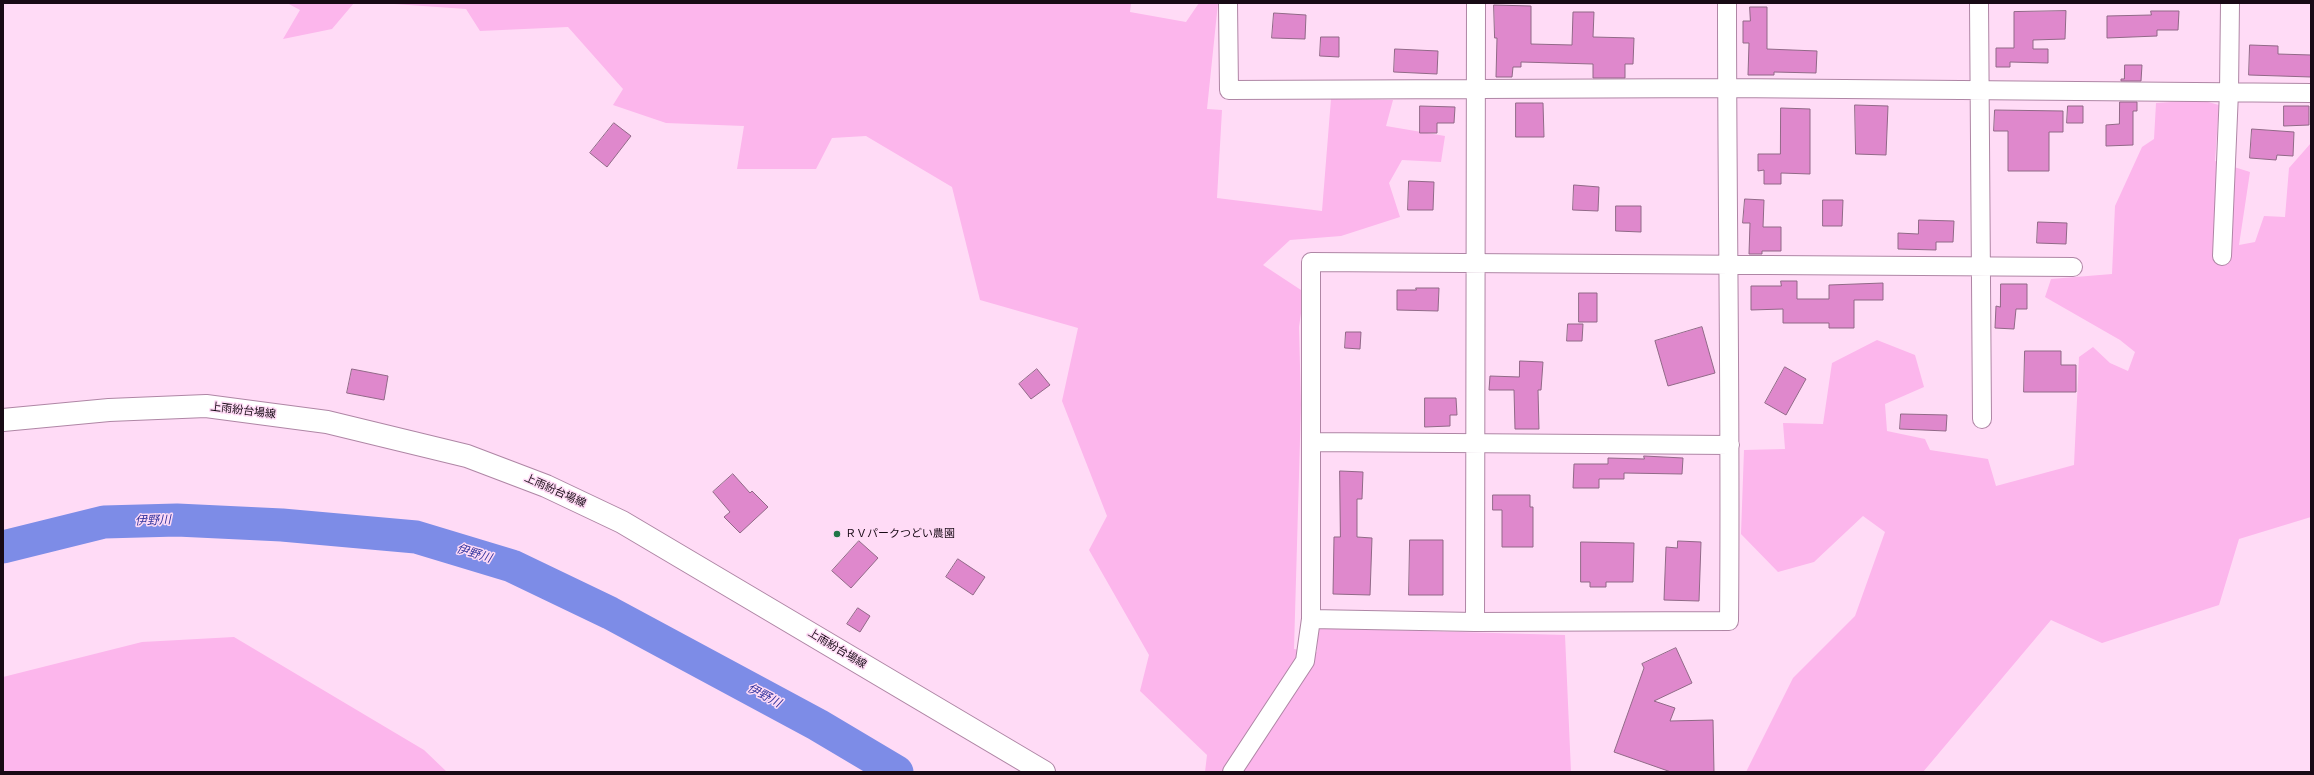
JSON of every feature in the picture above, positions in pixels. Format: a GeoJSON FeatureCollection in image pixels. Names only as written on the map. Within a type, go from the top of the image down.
{"type":"FeatureCollection","features":[{"type":"Feature","properties":{"kind":"main road","name":"上雨紛台場線"},"geometry":{"type":"LineString","coordinates":[[3,420],[109,410],[206,406],[327,422],[467,456],[546,486],[622,522],[1044,772]]}},
{"type":"Feature","properties":{"kind":"street"},"geometry":{"type":"LineString","coordinates":[[1228,3],[1229,90],[1727,88],[2311,93]]}},
{"type":"Feature","properties":{"kind":"street"},"geometry":{"type":"LineString","coordinates":[[1475,622],[1476,3]]}},
{"type":"Feature","properties":{"kind":"street"},"geometry":{"type":"LineString","coordinates":[[1311,619],[1475,622],[1728,621],[1730,445],[1727,265],[1727,3]]}},
{"type":"Feature","properties":{"kind":"street"},"geometry":{"type":"LineString","coordinates":[[1979,3],[1982,419]]}},
{"type":"Feature","properties":{"kind":"street"},"geometry":{"type":"LineString","coordinates":[[2222,256],[2229,92],[2230,3]]}},
{"type":"Feature","properties":{"kind":"street"},"geometry":{"type":"LineString","coordinates":[[1232,772],[1305,661],[1311,619],[1311,262],[1476,265],[2073,267]]}},
{"type":"Feature","properties":{"kind":"street"},"geometry":{"type":"LineString","coordinates":[[1310,442],[1730,445]]}},
{"type":"Feature","properties":{"kind":"shaded area"},"geometry":{"type":"Polygon","coordinates":[[[287,3],[354,3],[332,29],[283,39],[300,10],[287,3]]]}},
{"type":"Feature","properties":{"kind":"shaded area"},"geometry":{"type":"Polygon","coordinates":[[[380,3],[1131,3],[1130,12],[1186,22],[1199,3],[1218,3],[1207,109],[1222,110],[1217,198],[1322,211],[1331,99],[1393,100],[1386,126],[1445,136],[1441,162],[1402,160],[1389,183],[1400,217],[1341,236],[1290,240],[1263,265],[1304,292],[1299,327],[1301,405],[1294,649],[1317,652],[1318,628],[1565,635],[1571,772],[1205,772],[1207,755],[1140,691],[1149,655],[1089,550],[1107,516],[1062,401],[1078,328],[980,300],[952,187],[866,136],[832,138],[816,169],[737,169],[744,126],[666,123],[613,105],[623,89],[568,27],[480,31],[466,9],[380,3]]]}},
{"type":"Feature","properties":{"kind":"shaded area"},"geometry":{"type":"Polygon","coordinates":[[[2201,100],[2219,105],[2215,161],[2250,172],[2239,245],[2255,242],[2264,216],[2285,217],[2289,168],[2311,143],[2311,517],[2239,539],[2219,605],[2102,643],[2051,620],[1923,772],[1746,772],[1793,678],[1855,616],[1885,532],[1863,516],[1814,562],[1778,572],[1741,534],[1744,450],[1785,449],[1783,423],[1823,424],[1832,363],[1877,340],[1915,355],[1924,387],[1885,404],[1887,431],[1925,439],[1930,450],[1988,459],[1996,486],[2074,465],[2079,357],[2093,347],[2110,363],[2128,371],[2135,352],[2120,340],[2045,297],[2051,279],[2112,274],[2115,206],[2142,147],[2154,139],[2156,103],[2201,100]]]}},
{"type":"Feature","properties":{"kind":"shaded area"},"geometry":{"type":"Polygon","coordinates":[[[234,637],[424,750],[447,772],[3,772],[3,677],[142,642],[234,637]]]}},
{"type":"Feature","properties":{"kind":"building"},"geometry":{"type":"Polygon","coordinates":[[[1494,5],[1531,6],[1531,44],[1572,45],[1573,12],[1594,12],[1593,37],[1634,38],[1633,64],[1625,64],[1625,78],[1593,78],[1593,64],[1521,62],[1521,67],[1513,67],[1512,77],[1496,77],[1497,38],[1495,38],[1494,5]]]}},
{"type":"Feature","properties":{"kind":"building"},"geometry":{"type":"Polygon","coordinates":[[[1750,7],[1767,7],[1767,49],[1817,51],[1816,73],[1774,72],[1774,75],[1748,75],[1749,43],[1743,43],[1743,21],[1750,21],[1750,7]]]}},
{"type":"Feature","properties":{"kind":"building"},"geometry":{"type":"Polygon","coordinates":[[[2066,11],[2065,39],[2033,40],[2033,49],[2048,49],[2048,63],[2010,62],[2010,67],[1996,67],[1996,48],[2014,48],[2014,12],[2066,11]]]}},
{"type":"Feature","properties":{"kind":"building"},"geometry":{"type":"Polygon","coordinates":[[[2151,11],[2179,11],[2178,30],[2157,30],[2157,36],[2107,38],[2107,16],[2151,15],[2151,11]]]}},
{"type":"Feature","properties":{"kind":"building"},"geometry":{"type":"Polygon","coordinates":[[[1274,13],[1306,15],[1305,39],[1272,38],[1274,13]]]}},
{"type":"Feature","properties":{"kind":"building"},"geometry":{"type":"Polygon","coordinates":[[[1321,37],[1339,37],[1339,57],[1320,56],[1321,37]]]}},
{"type":"Feature","properties":{"kind":"building"},"geometry":{"type":"Polygon","coordinates":[[[2250,45],[2278,46],[2278,54],[2311,55],[2311,77],[2249,75],[2250,45]]]}},
{"type":"Feature","properties":{"kind":"building"},"geometry":{"type":"Polygon","coordinates":[[[1395,49],[1438,51],[1437,74],[1394,72],[1395,49]]]}},
{"type":"Feature","properties":{"kind":"building"},"geometry":{"type":"Polygon","coordinates":[[[2125,65],[2142,65],[2141,81],[2121,81],[2121,79],[2124,79],[2125,65]]]}},
{"type":"Feature","properties":{"kind":"building"},"geometry":{"type":"Polygon","coordinates":[[[2120,102],[2137,102],[2137,111],[2133,111],[2133,145],[2106,146],[2106,125],[2119,124],[2120,102]]]}},
{"type":"Feature","properties":{"kind":"building"},"geometry":{"type":"Polygon","coordinates":[[[1516,103],[1543,103],[1544,137],[1516,137],[1516,103]]]}},
{"type":"Feature","properties":{"kind":"building"},"geometry":{"type":"Polygon","coordinates":[[[1855,105],[1888,106],[1886,155],[1856,154],[1855,105]]]}},
{"type":"Feature","properties":{"kind":"building"},"geometry":{"type":"Polygon","coordinates":[[[1420,106],[1455,107],[1454,123],[1437,123],[1437,133],[1420,133],[1420,106]]]}},
{"type":"Feature","properties":{"kind":"building"},"geometry":{"type":"Polygon","coordinates":[[[2068,106],[2083,106],[2083,123],[2067,123],[2068,106]]]}},
{"type":"Feature","properties":{"kind":"building"},"geometry":{"type":"Polygon","coordinates":[[[2284,106],[2309,106],[2309,125],[2284,126],[2284,106]]]}},
{"type":"Feature","properties":{"kind":"building"},"geometry":{"type":"Polygon","coordinates":[[[1781,108],[1810,109],[1810,174],[1781,173],[1781,184],[1764,184],[1764,170],[1758,171],[1758,154],[1780,154],[1781,108]]]}},
{"type":"Feature","properties":{"kind":"building"},"geometry":{"type":"Polygon","coordinates":[[[1995,110],[2063,111],[2063,132],[2049,132],[2049,171],[2008,171],[2008,131],[1994,131],[1995,110]]]}},
{"type":"Feature","properties":{"kind":"building"},"geometry":{"type":"Polygon","coordinates":[[[614,123],[631,136],[607,167],[590,153],[614,123]]]}},
{"type":"Feature","properties":{"kind":"building"},"geometry":{"type":"Polygon","coordinates":[[[2252,129],[2294,132],[2293,156],[2277,155],[2276,160],[2250,158],[2252,129]]]}},
{"type":"Feature","properties":{"kind":"building"},"geometry":{"type":"Polygon","coordinates":[[[1409,181],[1434,182],[1433,210],[1408,210],[1409,181]]]}},
{"type":"Feature","properties":{"kind":"building"},"geometry":{"type":"Polygon","coordinates":[[[1574,185],[1599,187],[1598,211],[1573,210],[1574,185]]]}},
{"type":"Feature","properties":{"kind":"building"},"geometry":{"type":"Polygon","coordinates":[[[1745,199],[1764,200],[1763,227],[1781,227],[1781,251],[1762,251],[1762,254],[1749,254],[1750,223],[1743,223],[1745,199]]]}},
{"type":"Feature","properties":{"kind":"building"},"geometry":{"type":"Polygon","coordinates":[[[1823,200],[1843,200],[1842,226],[1823,226],[1823,200]]]}},
{"type":"Feature","properties":{"kind":"building"},"geometry":{"type":"Polygon","coordinates":[[[1616,206],[1641,206],[1641,232],[1616,231],[1616,206]]]}},
{"type":"Feature","properties":{"kind":"building"},"geometry":{"type":"Polygon","coordinates":[[[1919,220],[1954,221],[1953,242],[1936,242],[1936,250],[1898,249],[1898,233],[1918,234],[1919,220]]]}},
{"type":"Feature","properties":{"kind":"building"},"geometry":{"type":"Polygon","coordinates":[[[2038,222],[2067,223],[2066,244],[2037,243],[2038,222]]]}},
{"type":"Feature","properties":{"kind":"building"},"geometry":{"type":"Polygon","coordinates":[[[1781,281],[1797,281],[1797,299],[1829,299],[1829,285],[1883,283],[1883,300],[1854,300],[1854,328],[1829,328],[1829,323],[1783,323],[1783,309],[1751,310],[1751,286],[1781,286],[1781,281]]]}},
{"type":"Feature","properties":{"kind":"building"},"geometry":{"type":"Polygon","coordinates":[[[2001,284],[2027,284],[2027,309],[2016,309],[2014,329],[1995,328],[1996,306],[2000,307],[2001,284]]]}},
{"type":"Feature","properties":{"kind":"building"},"geometry":{"type":"Polygon","coordinates":[[[1416,288],[1439,288],[1438,311],[1397,310],[1397,290],[1416,290],[1416,288]]]}},
{"type":"Feature","properties":{"kind":"building"},"geometry":{"type":"Polygon","coordinates":[[[1579,293],[1597,293],[1597,322],[1579,322],[1579,293]]]}},
{"type":"Feature","properties":{"kind":"building"},"geometry":{"type":"Polygon","coordinates":[[[1568,324],[1583,324],[1582,341],[1567,341],[1568,324]]]}},
{"type":"Feature","properties":{"kind":"building"},"geometry":{"type":"Polygon","coordinates":[[[1702,327],[1715,373],[1668,386],[1655,341],[1702,327]]]}},
{"type":"Feature","properties":{"kind":"building"},"geometry":{"type":"Polygon","coordinates":[[[1346,332],[1361,332],[1360,349],[1345,348],[1346,332]]]}},
{"type":"Feature","properties":{"kind":"building"},"geometry":{"type":"Polygon","coordinates":[[[2025,351],[2061,351],[2061,365],[2076,365],[2076,392],[2024,392],[2025,351]]]}},
{"type":"Feature","properties":{"kind":"building"},"geometry":{"type":"Polygon","coordinates":[[[1520,361],[1543,362],[1541,390],[1538,390],[1539,429],[1515,429],[1514,390],[1489,390],[1490,376],[1519,377],[1520,361]]]}},
{"type":"Feature","properties":{"kind":"building"},"geometry":{"type":"Polygon","coordinates":[[[1785,367],[1806,379],[1786,415],[1765,403],[1785,367]]]}},
{"type":"Feature","properties":{"kind":"building"},"geometry":{"type":"Polygon","coordinates":[[[352,369],[388,376],[384,400],[347,393],[352,369]]]}},
{"type":"Feature","properties":{"kind":"building"},"geometry":{"type":"Polygon","coordinates":[[[1037,369],[1050,385],[1031,399],[1019,384],[1037,369]]]}},
{"type":"Feature","properties":{"kind":"building"},"geometry":{"type":"Polygon","coordinates":[[[1425,398],[1456,398],[1457,415],[1450,415],[1450,426],[1425,427],[1425,398]]]}},
{"type":"Feature","properties":{"kind":"building"},"geometry":{"type":"Polygon","coordinates":[[[1901,414],[1947,415],[1946,431],[1900,429],[1901,414]]]}},
{"type":"Feature","properties":{"kind":"building"},"geometry":{"type":"Polygon","coordinates":[[[1644,456],[1683,458],[1682,474],[1624,473],[1624,479],[1599,479],[1599,488],[1573,488],[1574,464],[1608,464],[1608,458],[1644,459],[1644,456]]]}},
{"type":"Feature","properties":{"kind":"building"},"geometry":{"type":"Polygon","coordinates":[[[1340,471],[1363,472],[1362,499],[1357,499],[1357,537],[1372,538],[1370,595],[1333,594],[1334,537],[1340,537],[1340,471]]]}},
{"type":"Feature","properties":{"kind":"building"},"geometry":{"type":"Polygon","coordinates":[[[733,474],[750,493],[752,491],[768,507],[740,533],[724,517],[730,512],[713,492],[733,474]]]}},
{"type":"Feature","properties":{"kind":"building"},"geometry":{"type":"Polygon","coordinates":[[[1493,495],[1530,495],[1530,507],[1533,507],[1533,547],[1502,547],[1502,510],[1493,510],[1493,495]]]}},
{"type":"Feature","properties":{"kind":"building"},"geometry":{"type":"Polygon","coordinates":[[[1410,540],[1443,540],[1443,595],[1409,595],[1410,540]]]}},
{"type":"Feature","properties":{"kind":"building"},"geometry":{"type":"Polygon","coordinates":[[[859,541],[878,558],[851,588],[832,571],[859,541]]]}},
{"type":"Feature","properties":{"kind":"building"},"geometry":{"type":"Polygon","coordinates":[[[1678,541],[1701,542],[1699,601],[1664,600],[1666,547],[1677,548],[1678,541]]]}},
{"type":"Feature","properties":{"kind":"building"},"geometry":{"type":"Polygon","coordinates":[[[1581,542],[1634,543],[1633,582],[1606,582],[1606,587],[1590,587],[1590,582],[1581,582],[1581,542]]]}},
{"type":"Feature","properties":{"kind":"building"},"geometry":{"type":"Polygon","coordinates":[[[958,559],[985,577],[973,595],[946,577],[958,559]]]}},
{"type":"Feature","properties":{"kind":"building"},"geometry":{"type":"Polygon","coordinates":[[[858,608],[870,616],[860,632],[847,624],[858,608]]]}},
{"type":"Feature","properties":{"kind":"building"},"geometry":{"type":"Polygon","coordinates":[[[1676,648],[1692,683],[1654,701],[1675,708],[1670,721],[1713,720],[1714,772],[1671,772],[1614,752],[1644,668],[1642,664],[1676,648]]]}},
{"type":"Feature","properties":{"kind":"waterway","name":"伊野川"},"geometry":{"type":"LineString","coordinates":[[3,547],[104,522],[177,520],[282,525],[416,537],[512,566],[610,613],[818,725],[897,772]]}},
{"type":"Feature","properties":{"kind":"place","name":"ＲＶパークつどい農園"},"geometry":{"type":"Point","coordinates":[837,534]}}]}
